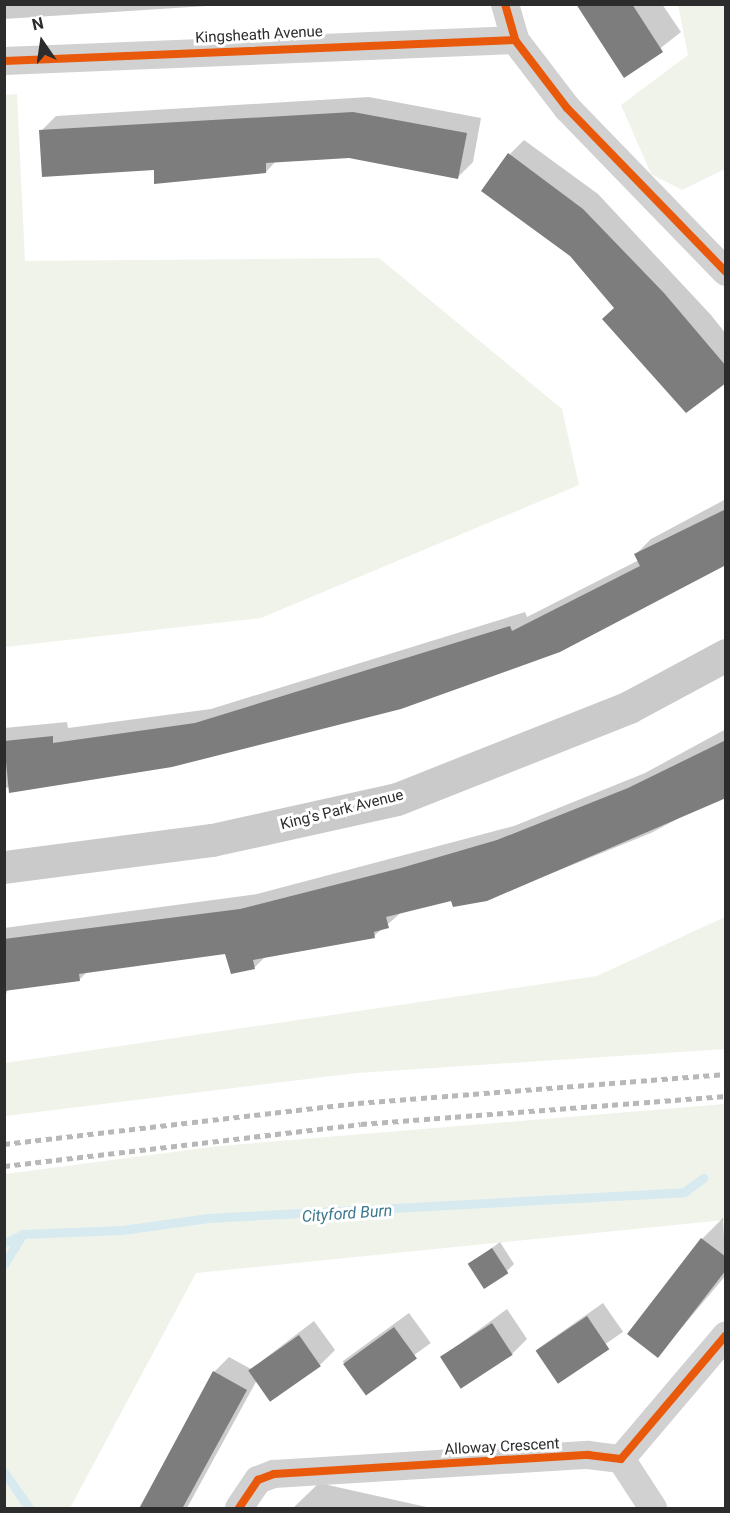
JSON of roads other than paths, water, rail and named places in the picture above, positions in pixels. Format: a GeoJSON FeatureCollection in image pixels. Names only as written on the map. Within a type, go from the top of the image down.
{"type":"FeatureCollection","features":[{"type":"Feature","properties":{"kind":"main road","name":"King's Park Avenue"},"geometry":{"type":"LineString","coordinates":[[4,867],[212,840],[397,799],[629,707],[726,656]]}},
{"type":"Feature","properties":{"kind":"street"},"geometry":{"type":"LineString","coordinates":[[505,4],[515,40],[567,108],[726,272]]}},
{"type":"Feature","properties":{"kind":"street","name":"Kingsheath Avenue"},"geometry":{"type":"LineString","coordinates":[[4,61],[515,40]]}},
{"type":"Feature","properties":{"kind":"street"},"geometry":{"type":"LineString","coordinates":[[652,1509],[621,1459],[726,1335]]}},
{"type":"Feature","properties":{"kind":"street","name":"Alloway Crescent"},"geometry":{"type":"LineString","coordinates":[[239,1509],[258,1480],[274,1474],[588,1455],[621,1459]]}},
{"type":"Feature","properties":{"kind":"waterway","name":"Cityford Burn"},"geometry":{"type":"LineString","coordinates":[[4,1264],[23,1234],[122,1230],[208,1218],[684,1192],[703,1178]]}},
{"type":"Feature","properties":{"kind":"waterway"},"geometry":{"type":"LineString","coordinates":[[4,1243],[21,1235]]}},
{"type":"Feature","properties":{"kind":"waterway","name":"Cityford Burn"},"geometry":{"type":"LineString","coordinates":[[4,1472],[29,1508]]}},
{"type":"Feature","properties":{"kind":"railway"},"geometry":{"type":"LineString","coordinates":[[4,1144],[358,1103],[726,1074]]}},
{"type":"Feature","properties":{"kind":"railway"},"geometry":{"type":"LineString","coordinates":[[4,1166],[361,1124],[726,1096]]}}]}
